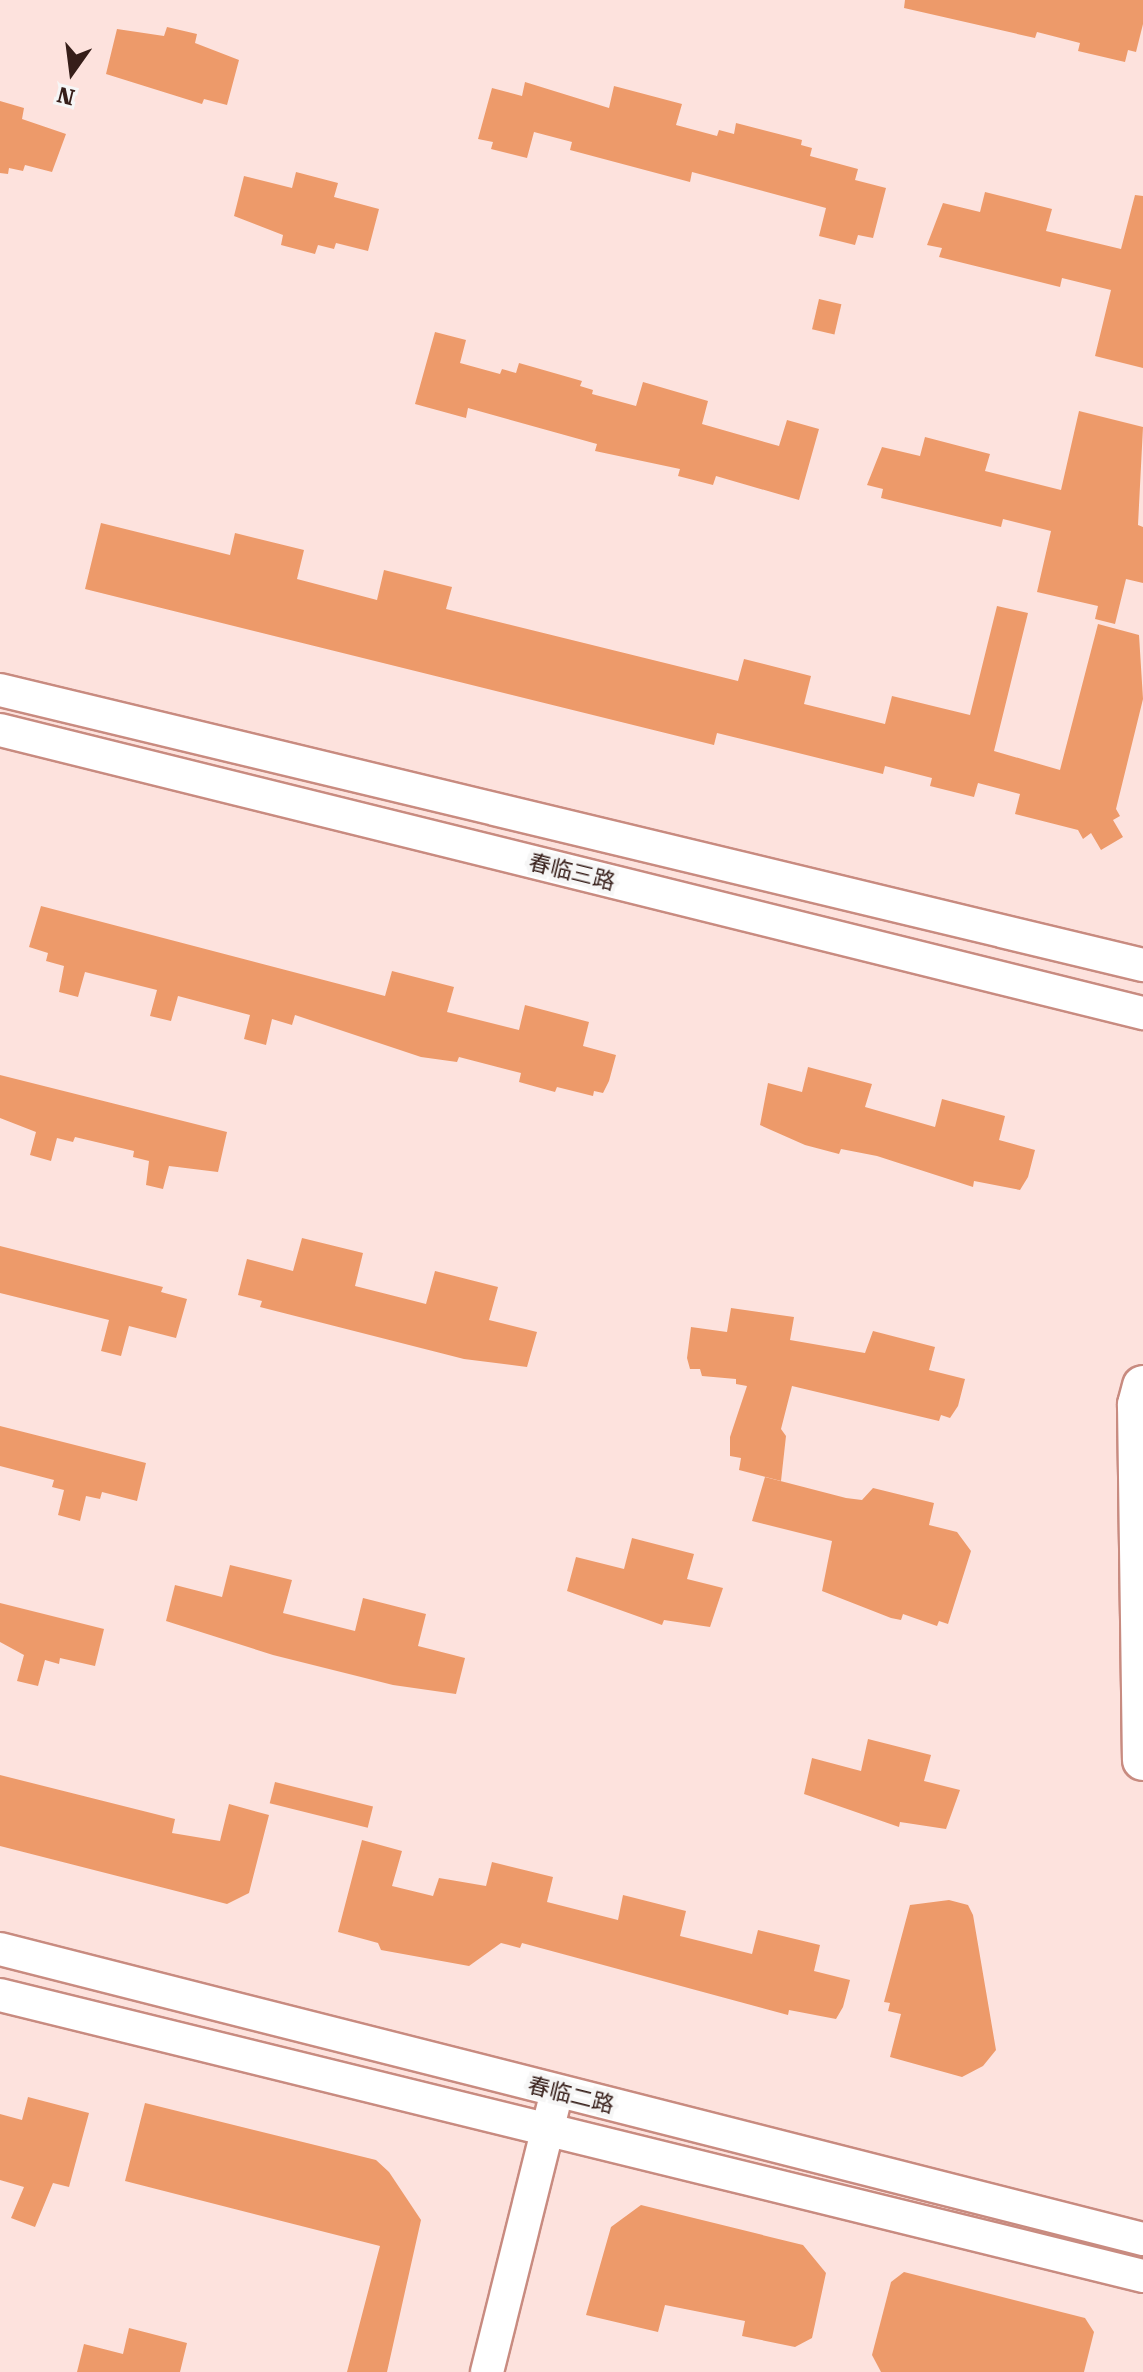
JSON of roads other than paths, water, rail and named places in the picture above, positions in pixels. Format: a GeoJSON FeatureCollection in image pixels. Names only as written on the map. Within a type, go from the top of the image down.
{"type":"FeatureCollection","features":[{"type":"Feature","properties":{"kind":"main road"},"geometry":{"type":"LineString","coordinates":[[1143,1386],[1138,1405],[1143,1760]]}},
{"type":"Feature","properties":{"kind":"street","name":"春临三路"},"geometry":{"type":"LineString","coordinates":[[0,690],[1143,965]]}},
{"type":"Feature","properties":{"kind":"street","name":"春临三路"},"geometry":{"type":"LineString","coordinates":[[0,730],[1143,1013]]}},
{"type":"Feature","properties":{"kind":"street","name":"春临二路"},"geometry":{"type":"LineString","coordinates":[[0,1949],[1143,2239]]}},
{"type":"Feature","properties":{"kind":"street","name":"春临二路"},"geometry":{"type":"LineString","coordinates":[[0,1995],[1143,2276]]}},
{"type":"Feature","properties":{"kind":"street"},"geometry":{"type":"LineString","coordinates":[[487,2372],[557,2091]]}}]}
